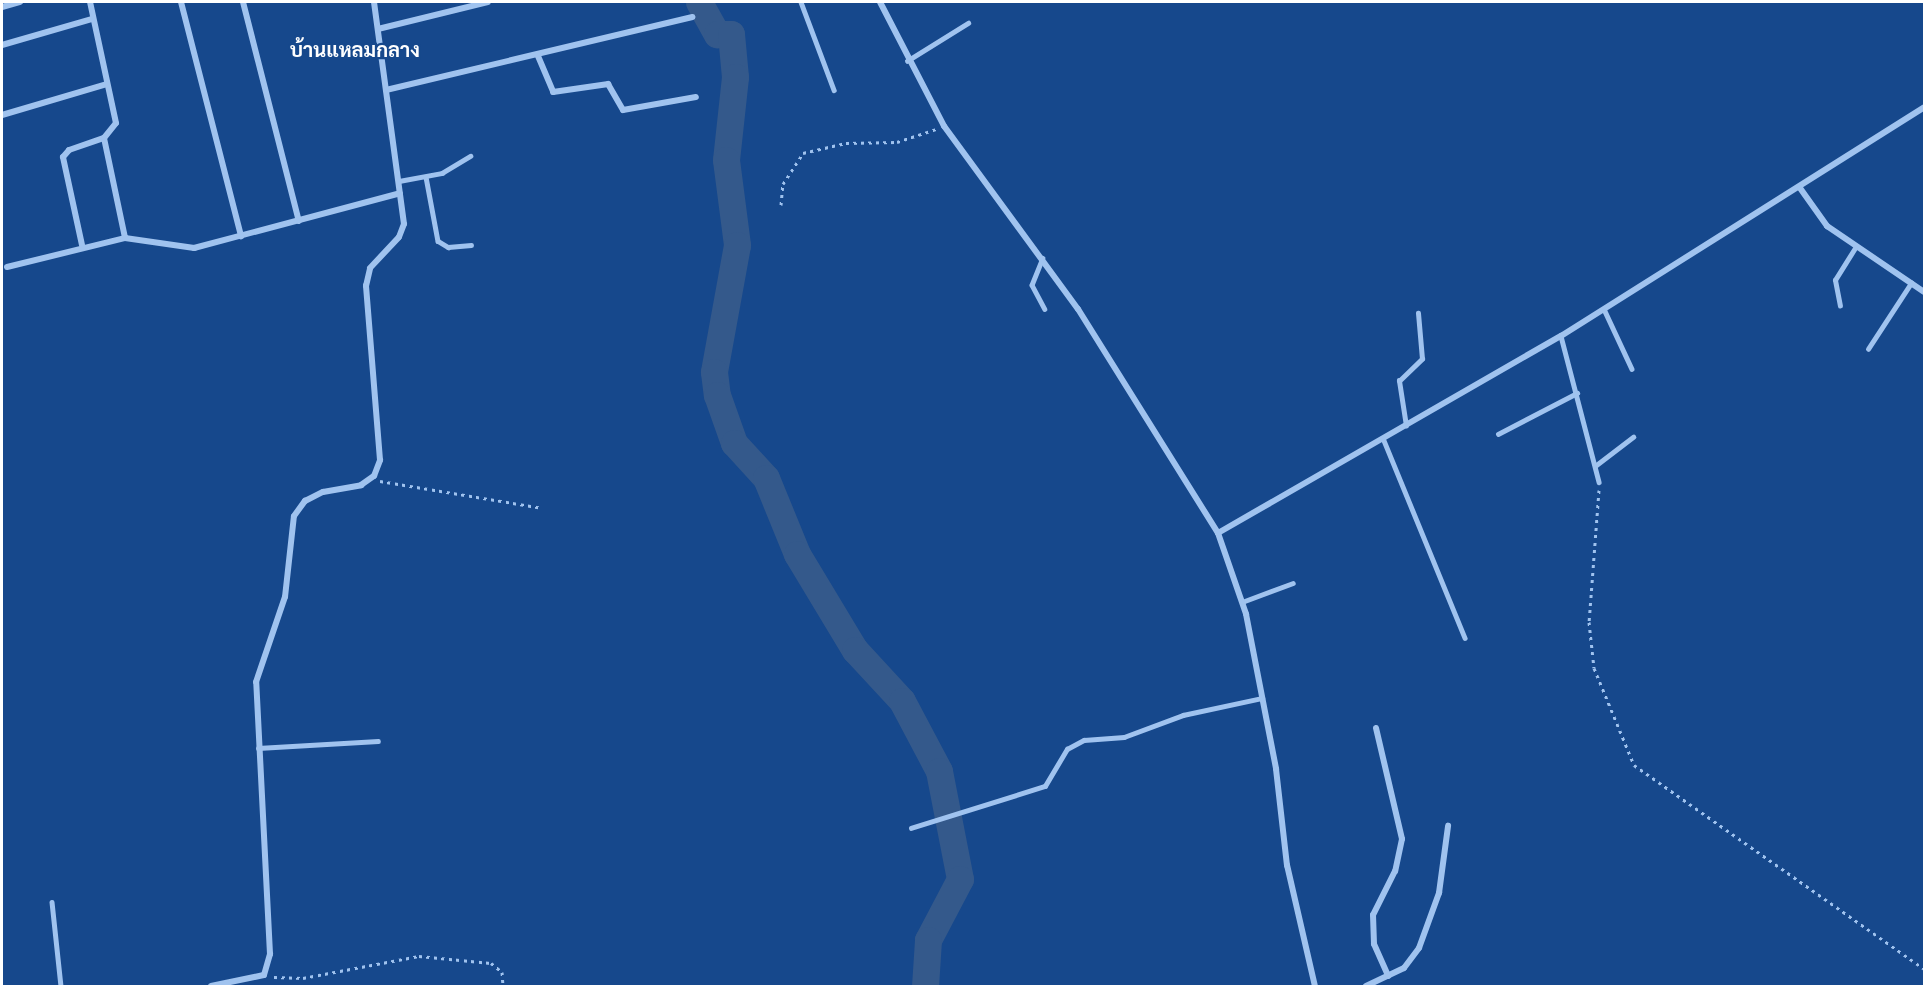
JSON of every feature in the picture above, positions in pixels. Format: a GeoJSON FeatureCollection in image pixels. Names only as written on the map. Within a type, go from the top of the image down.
{"type":"FeatureCollection","features":[{"type":"Feature","properties":{"kind":"street"},"geometry":{"type":"LineString","coordinates":[[2,7],[20,2]]}},
{"type":"Feature","properties":{"kind":"street"},"geometry":{"type":"LineString","coordinates":[[82,245],[63,157],[69,150],[104,138],[116,123],[90,2]]}},
{"type":"Feature","properties":{"kind":"street"},"geometry":{"type":"LineString","coordinates":[[181,2],[241,236]]}},
{"type":"Feature","properties":{"kind":"street"},"geometry":{"type":"LineString","coordinates":[[243,2],[298,221]]}},
{"type":"Feature","properties":{"kind":"street"},"geometry":{"type":"LineString","coordinates":[[212,987],[251,983],[264,975],[270,954],[256,682],[285,597],[294,516],[305,501],[374,476],[380,445],[366,286],[370,268],[402,231],[399,181],[374,2]]}},
{"type":"Feature","properties":{"kind":"street"},"geometry":{"type":"LineString","coordinates":[[378,29],[488,2]]}},
{"type":"Feature","properties":{"kind":"street"},"geometry":{"type":"LineString","coordinates":[[880,2],[907,61],[944,126],[1043,258],[1218,533],[1242,602],[1262,698],[1287,865],[1315,987]]}},
{"type":"Feature","properties":{"kind":"street"},"geometry":{"type":"LineString","coordinates":[[386,90],[538,56],[692,17]]}},
{"type":"Feature","properties":{"kind":"street"},"geometry":{"type":"LineString","coordinates":[[2,45],[92,19]]}},
{"type":"Feature","properties":{"kind":"street"},"geometry":{"type":"LineString","coordinates":[[538,56],[553,92],[608,84],[623,110],[696,98]]}},
{"type":"Feature","properties":{"kind":"street"},"geometry":{"type":"LineString","coordinates":[[2,115],[107,84]]}},
{"type":"Feature","properties":{"kind":"street"},"geometry":{"type":"LineString","coordinates":[[1218,533],[1561,336],[1800,188],[1924,107]]}},
{"type":"Feature","properties":{"kind":"street"},"geometry":{"type":"LineString","coordinates":[[104,138],[125,238]]}},
{"type":"Feature","properties":{"kind":"street"},"geometry":{"type":"LineString","coordinates":[[1800,188],[1827,226],[1855,248],[1924,292]]}},
{"type":"Feature","properties":{"kind":"street"},"geometry":{"type":"LineString","coordinates":[[7,267],[82,245],[125,238],[194,248],[400,193]]}},
{"type":"Feature","properties":{"kind":"street"},"geometry":{"type":"LineString","coordinates":[[1376,728],[1402,839],[1395,871],[1373,915],[1374,944],[1388,976]]}},
{"type":"Feature","properties":{"kind":"street"},"geometry":{"type":"LineString","coordinates":[[1366,987],[1404,968],[1432,918],[1448,826]]}},
{"type":"Feature","properties":{"kind":"lane"},"geometry":{"type":"LineString","coordinates":[[801,2],[834,90]]}},
{"type":"Feature","properties":{"kind":"lane"},"geometry":{"type":"LineString","coordinates":[[907,61],[968,23]]}},
{"type":"Feature","properties":{"kind":"lane"},"geometry":{"type":"LineString","coordinates":[[399,181],[426,177],[470,156]]}},
{"type":"Feature","properties":{"kind":"lane"},"geometry":{"type":"LineString","coordinates":[[426,177],[438,241],[448,247],[471,245]]}},
{"type":"Feature","properties":{"kind":"lane"},"geometry":{"type":"LineString","coordinates":[[1840,306],[1835,280],[1855,248]]}},
{"type":"Feature","properties":{"kind":"lane"},"geometry":{"type":"LineString","coordinates":[[1043,258],[1032,285],[1045,309]]}},
{"type":"Feature","properties":{"kind":"lane"},"geometry":{"type":"LineString","coordinates":[[1868,349],[1911,283]]}},
{"type":"Feature","properties":{"kind":"lane"},"geometry":{"type":"LineString","coordinates":[[1604,309],[1632,369]]}},
{"type":"Feature","properties":{"kind":"lane"},"geometry":{"type":"LineString","coordinates":[[1406,426],[1399,381],[1422,359],[1418,313]]}},
{"type":"Feature","properties":{"kind":"lane"},"geometry":{"type":"LineString","coordinates":[[1561,336],[1599,482]]}},
{"type":"Feature","properties":{"kind":"lane"},"geometry":{"type":"LineString","coordinates":[[1498,434],[1577,393]]}},
{"type":"Feature","properties":{"kind":"lane"},"geometry":{"type":"LineString","coordinates":[[1595,466],[1633,437]]}},
{"type":"Feature","properties":{"kind":"lane"},"geometry":{"type":"LineString","coordinates":[[1383,438],[1465,638]]}},
{"type":"Feature","properties":{"kind":"lane"},"geometry":{"type":"LineString","coordinates":[[1242,602],[1293,583]]}},
{"type":"Feature","properties":{"kind":"lane"},"geometry":{"type":"LineString","coordinates":[[911,828],[1045,786],[1067,749],[1084,740],[1124,737],[1183,716],[1262,698]]}},
{"type":"Feature","properties":{"kind":"lane"},"geometry":{"type":"LineString","coordinates":[[258,748],[378,741]]}},
{"type":"Feature","properties":{"kind":"lane"},"geometry":{"type":"LineString","coordinates":[[52,902],[61,987]]}},
{"type":"Feature","properties":{"kind":"path"},"geometry":{"type":"LineString","coordinates":[[782,205],[783,184],[803,153],[846,143],[897,142],[944,126]]}},
{"type":"Feature","properties":{"kind":"path"},"geometry":{"type":"LineString","coordinates":[[374,476],[390,485],[445,489],[511,507],[543,508]]}},
{"type":"Feature","properties":{"kind":"path"},"geometry":{"type":"LineString","coordinates":[[1599,482],[1589,622],[1594,668],[1634,765],[1924,969]]}},
{"type":"Feature","properties":{"kind":"path"},"geometry":{"type":"LineString","coordinates":[[264,975],[303,978],[419,956],[491,963],[502,972],[503,987]]}},
{"type":"Feature","properties":{"kind":"waterway"},"geometry":{"type":"LineString","coordinates":[[699,2],[717,34],[731,34],[735,77],[726,160],[737,245],[714,372],[717,395],[734,443],[766,478],[797,554],[855,650],[902,701],[939,771],[960,879],[928,940],[925,986]]}},
{"type":"Feature","properties":{"kind":"district","name":"บ้านแหลมกลาง"},"geometry":{"type":"Point","coordinates":[355,50]}}]}
